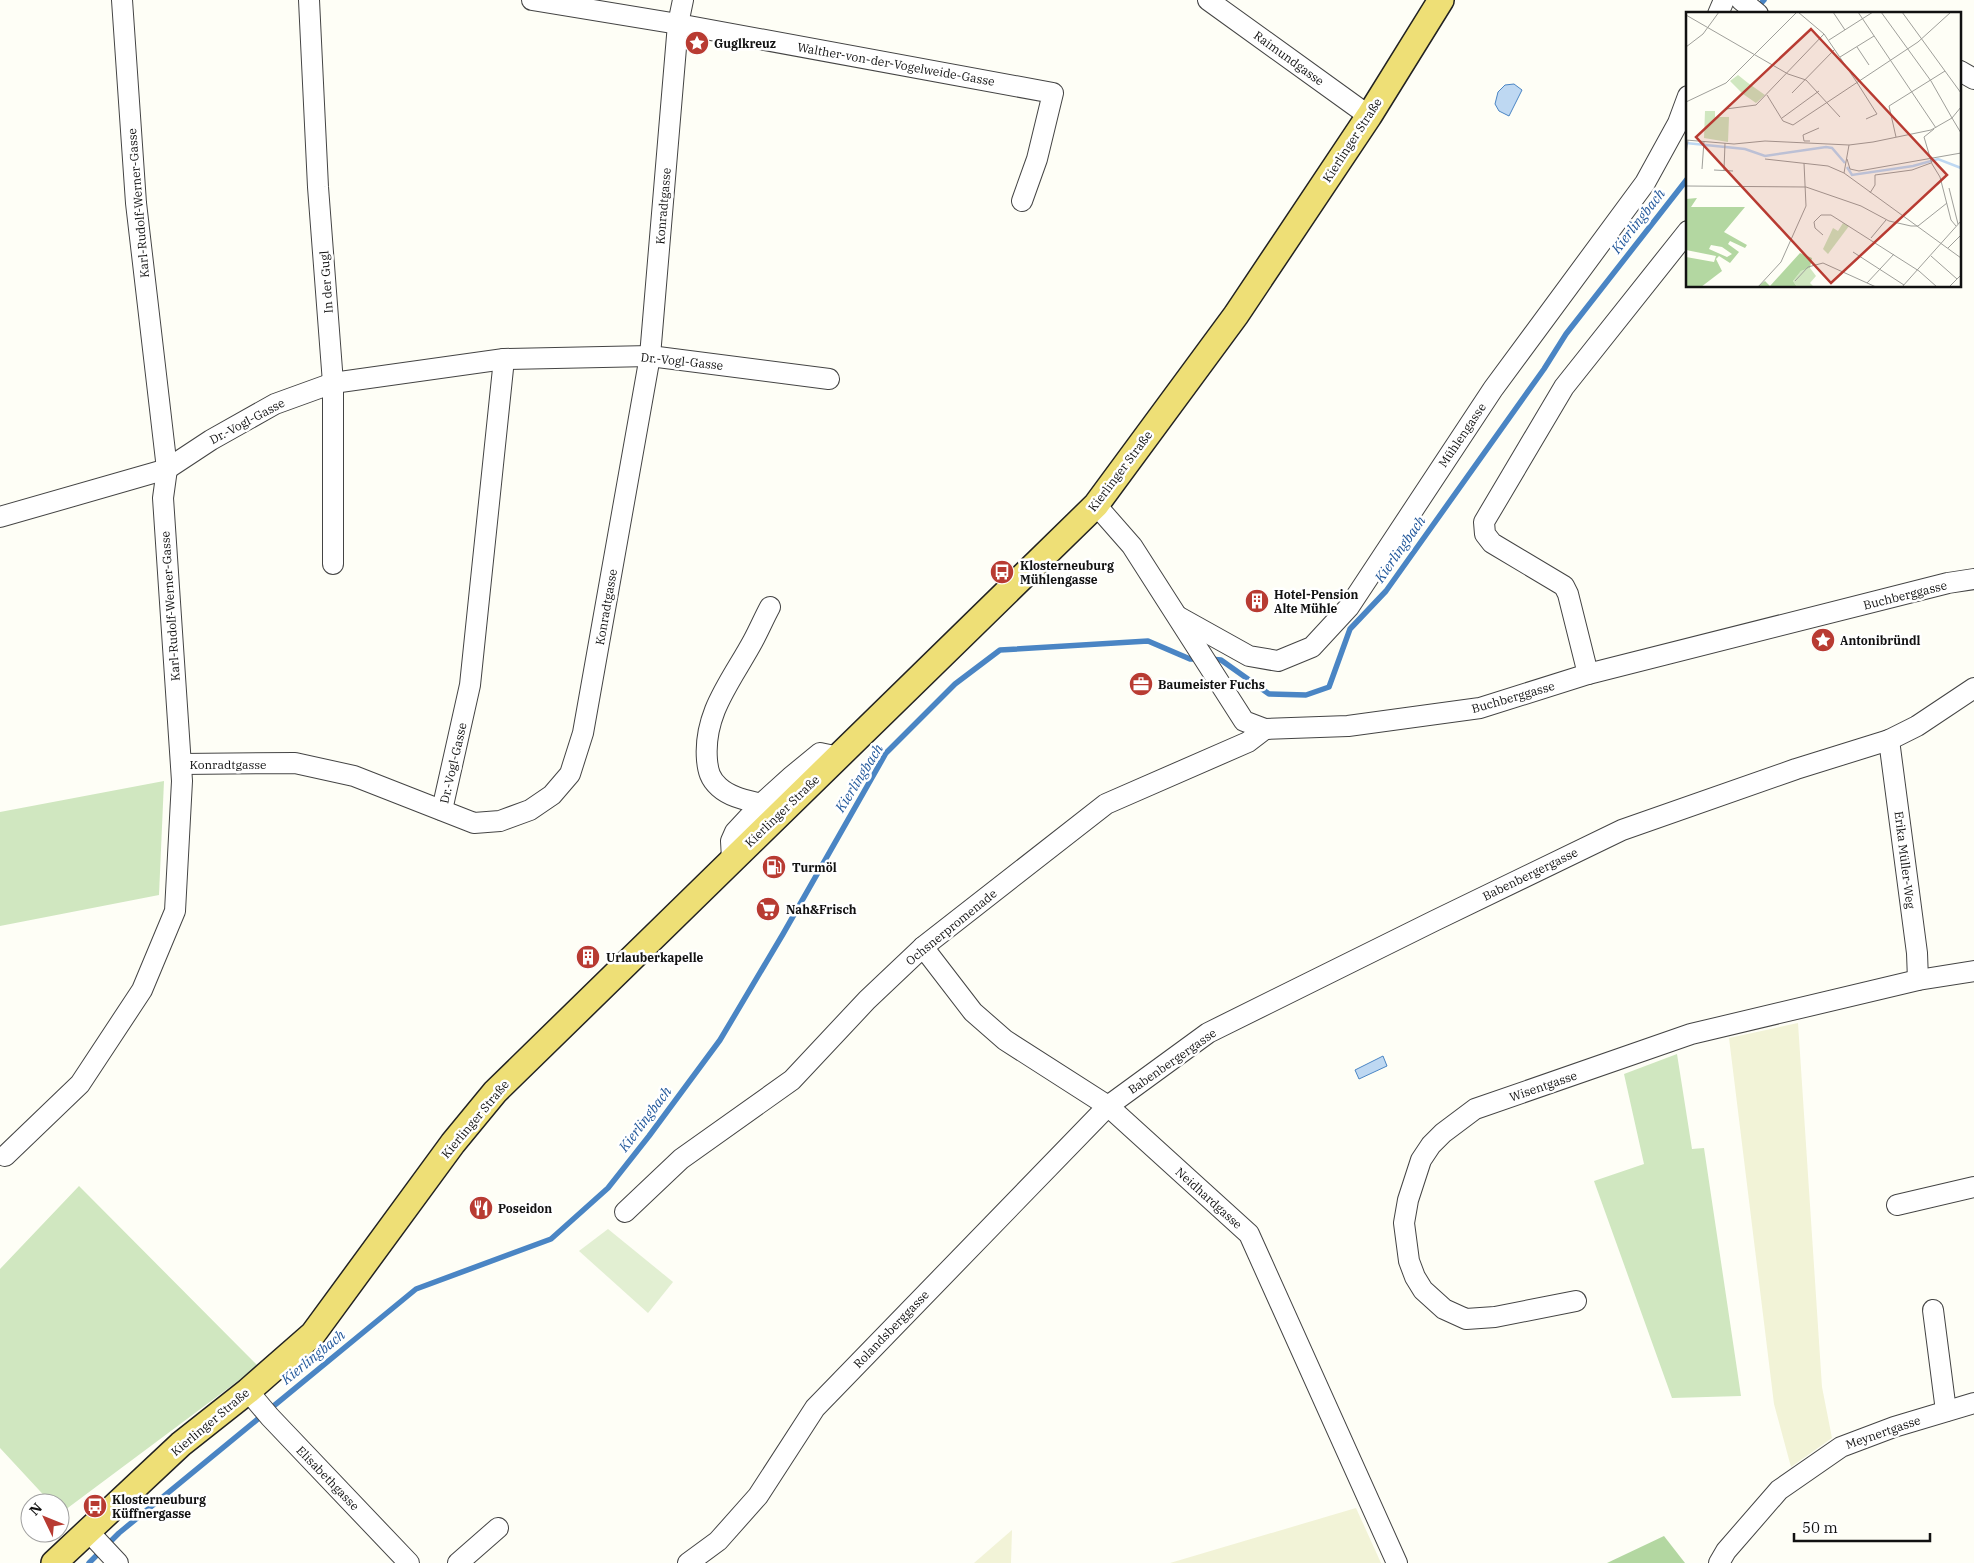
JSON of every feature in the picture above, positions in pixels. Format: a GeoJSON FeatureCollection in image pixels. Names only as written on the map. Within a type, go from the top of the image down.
{"type":"FeatureCollection","features":[{"type":"Feature","properties":{"kind":"main road","name":"Kierlinger Straße"},"geometry":{"type":"LineString","coordinates":[[54,1563],[91,1534],[181,1444],[251,1394],[313,1334],[494,1092],[1096,505],[1236,315],[1369,116],[1441,0]]}},
{"type":"Feature","properties":{"kind":"street","name":"Karl-Rudolf-Werner-Gasse"},"geometry":{"type":"LineString","coordinates":[[4,1156],[80,1084],[142,990],[175,911],[182,782],[163,498],[168,469],[136,203],[122,0]]}},
{"type":"Feature","properties":{"kind":"street","name":"In der Gugl"},"geometry":{"type":"LineString","coordinates":[[308,0],[318,187],[333,383],[333,564]]}},
{"type":"Feature","properties":{"kind":"street","name":"Walther-von-der-Vogelweide-Gasse"},"geometry":{"type":"LineString","coordinates":[[532,0],[678,24],[1053,93],[1037,158],[1022,201]]}},
{"type":"Feature","properties":{"kind":"street","name":"Konradtgasse"},"geometry":{"type":"LineString","coordinates":[[181,764],[295,763],[354,776],[474,823],[500,821],[530,810],[552,795],[570,774],[583,734],[650,356],[678,24],[682,0]]}},
{"type":"Feature","properties":{"kind":"street","name":"Raimundgasse"},"geometry":{"type":"LineString","coordinates":[[1208,0],[1369,116]]}},
{"type":"Feature","properties":{"kind":"street"},"geometry":{"type":"LineString","coordinates":[[1719,12],[1724,0]]}},
{"type":"Feature","properties":{"kind":"street"},"geometry":{"type":"LineString","coordinates":[[1741,0],[1756,12]]}},
{"type":"Feature","properties":{"kind":"street"},"geometry":{"type":"LineString","coordinates":[[1962,72],[1974,79]]}},
{"type":"Feature","properties":{"kind":"street","name":"Mühlengasse"},"geometry":{"type":"LineString","coordinates":[[1177,616],[1250,656],[1278,662],[1312,648],[1349,607],[1493,389],[1645,184],[1678,123],[1686,101]]}},
{"type":"Feature","properties":{"kind":"street"},"geometry":{"type":"LineString","coordinates":[[1588,674],[1568,594],[1564,586],[1492,543],[1485,534],[1484,522],[1564,387],[1686,234]]}},
{"type":"Feature","properties":{"kind":"street","name":"Dr.-Vogl-Gasse"},"geometry":{"type":"LineString","coordinates":[[0,517],[168,469],[211,440],[275,404],[333,383],[504,359],[650,356],[829,379]]}},
{"type":"Feature","properties":{"kind":"street","name":"Dr.-Vogl-Gasse"},"geometry":{"type":"LineString","coordinates":[[442,810],[470,685],[504,359]]}},
{"type":"Feature","properties":{"kind":"street","name":"Buchberggasse"},"geometry":{"type":"LineString","coordinates":[[1096,505],[1132,546],[1214,677],[1244,721],[1265,729],[1348,726],[1480,708],[1588,674],[1974,579]]}},
{"type":"Feature","properties":{"kind":"street"},"geometry":{"type":"LineString","coordinates":[[761,804],[729,795],[718,786],[708,774],[706,744],[711,720],[727,682],[752,642],[770,607]]}},
{"type":"Feature","properties":{"kind":"street","name":"Babenbergergasse"},"geometry":{"type":"LineString","coordinates":[[1108,1106],[1208,1033],[1434,920],[1622,830],[1796,769],[1889,740],[1916,726],[1974,688]]}},
{"type":"Feature","properties":{"kind":"street","name":"Ochsnerpromenade"},"geometry":{"type":"LineString","coordinates":[[625,1212],[681,1159],[792,1080],[867,1000],[922,947],[1106,804],[1248,742],[1265,729]]}},
{"type":"Feature","properties":{"kind":"street","name":"Erika Müller-Weg"},"geometry":{"type":"LineString","coordinates":[[1889,740],[1917,953],[1918,980]]}},
{"type":"Feature","properties":{"kind":"street"},"geometry":{"type":"LineString","coordinates":[[732,860],[731,841],[735,832],[761,804],[820,753],[839,757]]}},
{"type":"Feature","properties":{"kind":"street","name":"Neidhardgasse"},"geometry":{"type":"LineString","coordinates":[[922,947],[973,1012],[1005,1040],[1108,1106],[1249,1234],[1397,1563]]}},
{"type":"Feature","properties":{"kind":"street","name":"Wisentgasse"},"geometry":{"type":"LineString","coordinates":[[1576,1301],[1495,1317],[1466,1319],[1444,1309],[1423,1290],[1415,1277],[1409,1261],[1404,1224],[1408,1200],[1421,1160],[1431,1145],[1443,1133],[1476,1109],[1691,1034],[1918,980],[1974,970]]}},
{"type":"Feature","properties":{"kind":"street","name":"Rolandsberggasse"},"geometry":{"type":"LineString","coordinates":[[688,1563],[718,1541],[758,1496],[815,1408],[1108,1106]]}},
{"type":"Feature","properties":{"kind":"street"},"geometry":{"type":"LineString","coordinates":[[1897,1205],[1974,1187]]}},
{"type":"Feature","properties":{"kind":"street"},"geometry":{"type":"LineString","coordinates":[[1933,1310],[1946,1411]]}},
{"type":"Feature","properties":{"kind":"street","name":"Elisabethgasse"},"geometry":{"type":"LineString","coordinates":[[251,1394],[270,1417],[409,1563]]}},
{"type":"Feature","properties":{"kind":"street","name":"Meynertgasse"},"geometry":{"type":"LineString","coordinates":[[1719,1563],[1726,1551],[1779,1490],[1841,1447],[1894,1426],[1974,1403]]}},
{"type":"Feature","properties":{"kind":"street"},"geometry":{"type":"LineString","coordinates":[[458,1563],[498,1528]]}},
{"type":"Feature","properties":{"kind":"street"},"geometry":{"type":"LineString","coordinates":[[91,1534],[114,1558]]}},
{"type":"Feature","properties":{"kind":"green space"},"geometry":{"type":"Polygon","coordinates":[[[164,781],[159,895],[0,926],[0,812],[164,781]]]}},
{"type":"Feature","properties":{"kind":"green space"},"geometry":{"type":"Polygon","coordinates":[[[1798,1023],[1822,1387],[1832,1438],[1791,1467],[1774,1404],[1729,1038],[1798,1023]]]}},
{"type":"Feature","properties":{"kind":"green space"},"geometry":{"type":"Polygon","coordinates":[[[1677,1054],[1692,1149],[1704,1148],[1741,1396],[1672,1398],[1594,1181],[1644,1164],[1624,1074],[1677,1054]]]}},
{"type":"Feature","properties":{"kind":"green space"},"geometry":{"type":"Polygon","coordinates":[[[79,1186],[258,1366],[70,1506],[70,1493],[42,1493],[0,1448],[0,1269],[79,1186]]]}},
{"type":"Feature","properties":{"kind":"green space"},"geometry":{"type":"Polygon","coordinates":[[[608,1229],[673,1282],[648,1313],[579,1251],[608,1229]]]}},
{"type":"Feature","properties":{"kind":"green space"},"geometry":{"type":"Polygon","coordinates":[[[1356,1508],[1381,1563],[1170,1563],[1356,1508]]]}},
{"type":"Feature","properties":{"kind":"green space"},"geometry":{"type":"Polygon","coordinates":[[[1012,1530],[1011,1563],[974,1563],[1012,1530]]]}},
{"type":"Feature","properties":{"kind":"green space"},"geometry":{"type":"Polygon","coordinates":[[[1664,1536],[1685,1563],[1607,1563],[1664,1536]]]}},
{"type":"Feature","properties":{"kind":"water"},"geometry":{"type":"Polygon","coordinates":[[[1514,84],[1522,90],[1509,116],[1499,111],[1495,104],[1498,92],[1505,85],[1514,84]]]}},
{"type":"Feature","properties":{"kind":"water"},"geometry":{"type":"Polygon","coordinates":[[[1383,1056],[1387,1066],[1359,1079],[1355,1070],[1383,1056]]]}},
{"type":"Feature","properties":{"kind":"waterway","name":"Kierlingbach"},"geometry":{"type":"LineString","coordinates":[[1757,8],[1764,0]]}},
{"type":"Feature","properties":{"kind":"waterway","name":"Kierlingbach"},"geometry":{"type":"LineString","coordinates":[[1210,659],[1221,660],[1269,694],[1306,695],[1329,687],[1350,629],[1386,591],[1544,369],[1566,334],[1686,181]]}},
{"type":"Feature","properties":{"kind":"waterway","name":"Kierlingbach"},"geometry":{"type":"LineString","coordinates":[[89,1563],[119,1533],[416,1289],[551,1239],[608,1188],[720,1040],[886,753],[955,684],[1000,650],[1148,641],[1190,659],[1198,659]]}},
{"type":"Feature","properties":{"kind":"place","name":"Guglkreuz"},"geometry":{"type":"Point","coordinates":[697,43]}},
{"type":"Feature","properties":{"kind":"place","name":"Klosterneuburg Mühlengasse"},"geometry":{"type":"Point","coordinates":[1002,572]}},
{"type":"Feature","properties":{"kind":"place","name":"Hotel-Pension Alte Mühle"},"geometry":{"type":"Point","coordinates":[1257,601]}},
{"type":"Feature","properties":{"kind":"place","name":"Antonibründl"},"geometry":{"type":"Point","coordinates":[1823,640]}},
{"type":"Feature","properties":{"kind":"place","name":"Baumeister Fuchs"},"geometry":{"type":"Point","coordinates":[1141,684]}},
{"type":"Feature","properties":{"kind":"place","name":"Turmöl"},"geometry":{"type":"Point","coordinates":[774,867]}},
{"type":"Feature","properties":{"kind":"place","name":"Nah&Frisch"},"geometry":{"type":"Point","coordinates":[768,909]}},
{"type":"Feature","properties":{"kind":"place","name":"Urlauberkapelle"},"geometry":{"type":"Point","coordinates":[588,957]}},
{"type":"Feature","properties":{"kind":"place","name":"Poseidon"},"geometry":{"type":"Point","coordinates":[481,1208]}},
{"type":"Feature","properties":{"kind":"place","name":"Klosterneuburg Küffnergasse"},"geometry":{"type":"Point","coordinates":[95,1506]}}]}
